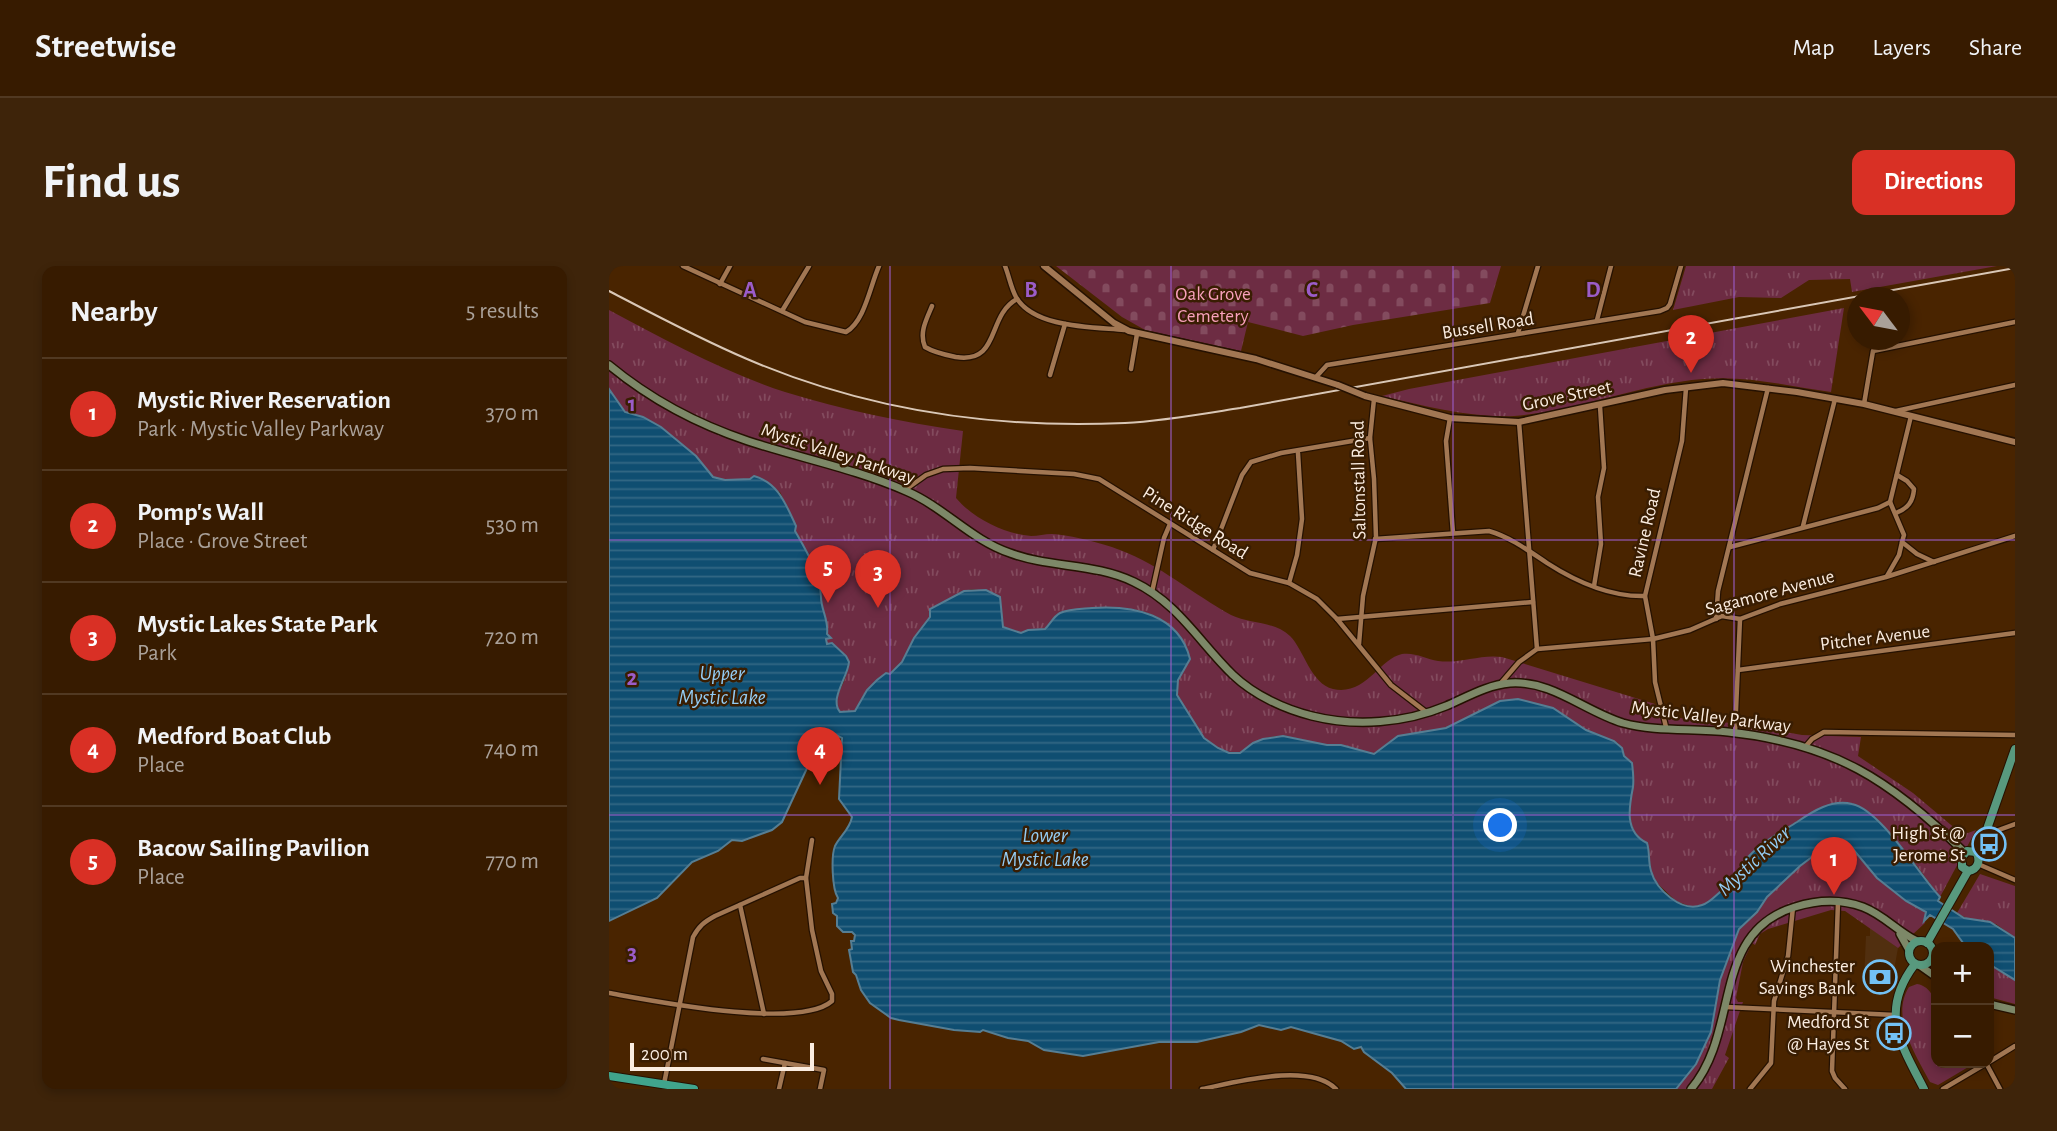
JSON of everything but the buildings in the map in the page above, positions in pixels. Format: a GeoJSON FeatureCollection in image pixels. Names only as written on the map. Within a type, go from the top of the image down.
{"type":"FeatureCollection","features":[{"type":"Feature","properties":{"kind":"highway"},"geometry":{"type":"LineString","coordinates":[[609,1076],[694,1089]]}},
{"type":"Feature","properties":{"kind":"main road","name":"Mystic Valley Parkway"},"geometry":{"type":"LineString","coordinates":[[609,365],[658,400],[711,427],[744,440],[905,490],[940,509],[984,541],[1009,553],[1107,572],[1152,592],[1185,620],[1236,678],[1272,702],[1312,716],[1350,722],[1383,722],[1427,713],[1500,684],[1525,683],[1544,687],[1624,723],[1735,733],[1806,746],[1842,760],[1885,784],[1915,807],[1965,853]]}},
{"type":"Feature","properties":{"kind":"main road"},"geometry":{"type":"LineString","coordinates":[[1976,852],[2015,749]]}},
{"type":"Feature","properties":{"kind":"main road"},"geometry":{"type":"LineString","coordinates":[[1909,950],[1922,942],[1937,923],[1968,871],[1975,869],[1978,864],[1979,857],[1976,852],[1969,850],[1965,853],[1962,865],[1968,871]]}},
{"type":"Feature","properties":{"kind":"main road"},"geometry":{"type":"LineString","coordinates":[[1691,1089],[1709,1062],[1744,943],[1762,924],[1793,907],[1814,902],[1838,902],[1867,909],[1922,942],[1931,952]]}},
{"type":"Feature","properties":{"kind":"main road"},"geometry":{"type":"LineString","coordinates":[[1896,928],[1909,950],[1910,959],[1931,974]]}},
{"type":"Feature","properties":{"kind":"main road"},"geometry":{"type":"LineString","coordinates":[[1924,1089],[1902,1044],[1895,1015],[1896,997],[1901,984],[1917,965],[1931,960]]}},
{"type":"Feature","properties":{"kind":"main road"},"geometry":{"type":"LineString","coordinates":[[1993,1005],[2015,1010]]}},
{"type":"Feature","properties":{"kind":"street"},"geometry":{"type":"LineString","coordinates":[[683,266],[805,323],[845,332],[853,328],[857,321],[879,266]]}},
{"type":"Feature","properties":{"kind":"street"},"geometry":{"type":"LineString","coordinates":[[720,284],[730,266]]}},
{"type":"Feature","properties":{"kind":"street"},"geometry":{"type":"LineString","coordinates":[[782,312],[809,266]]}},
{"type":"Feature","properties":{"kind":"street"},"geometry":{"type":"LineString","coordinates":[[932,306],[922,331],[921,338],[925,347],[944,355],[976,358],[983,351],[1004,310],[1017,299],[1005,266]]}},
{"type":"Feature","properties":{"kind":"street","name":"Grove Street"},"geometry":{"type":"LineString","coordinates":[[1044,266],[1114,323],[1137,334],[1244,356],[1316,377],[1374,399],[1450,418],[1518,422],[1686,387],[1723,383],[1864,404],[2015,442]]}},
{"type":"Feature","properties":{"kind":"street"},"geometry":{"type":"LineString","coordinates":[[1518,333],[1538,266]]}},
{"type":"Feature","properties":{"kind":"street"},"geometry":{"type":"LineString","coordinates":[[1597,320],[1611,266]]}},
{"type":"Feature","properties":{"kind":"street","name":"Bussell Road"},"geometry":{"type":"LineString","coordinates":[[1316,377],[1327,365],[1660,311],[1667,308],[1681,266]]}},
{"type":"Feature","properties":{"kind":"street","name":"Grove Street"},"geometry":{"type":"LineString","coordinates":[[1017,299],[1033,313],[1047,320],[1129,331]]}},
{"type":"Feature","properties":{"kind":"street"},"geometry":{"type":"LineString","coordinates":[[1864,404],[1873,351],[2015,322]]}},
{"type":"Feature","properties":{"kind":"street"},"geometry":{"type":"LineString","coordinates":[[1050,375],[1065,324]]}},
{"type":"Feature","properties":{"kind":"street"},"geometry":{"type":"LineString","coordinates":[[1131,369],[1137,334]]}},
{"type":"Feature","properties":{"kind":"street"},"geometry":{"type":"LineString","coordinates":[[1896,412],[2015,385]]}},
{"type":"Feature","properties":{"kind":"street","name":"Ravine Road"},"geometry":{"type":"LineString","coordinates":[[1666,727],[1655,682],[1653,639],[1645,596],[1682,441],[1686,387]]}},
{"type":"Feature","properties":{"kind":"street"},"geometry":{"type":"LineString","coordinates":[[1716,619],[1718,591],[1768,388]]}},
{"type":"Feature","properties":{"kind":"street","name":"Saltonstall Road"},"geometry":{"type":"LineString","coordinates":[[1359,644],[1363,596],[1375,540],[1370,438],[1374,399]]}},
{"type":"Feature","properties":{"kind":"street"},"geometry":{"type":"LineString","coordinates":[[1803,527],[1835,399]]}},
{"type":"Feature","properties":{"kind":"street"},"geometry":{"type":"LineString","coordinates":[[1594,586],[1601,544],[1598,497],[1604,468],[1600,406]]}},
{"type":"Feature","properties":{"kind":"street"},"geometry":{"type":"LineString","coordinates":[[1886,577],[1899,555],[1904,535],[1890,502],[1911,415]]}},
{"type":"Feature","properties":{"kind":"street"},"geometry":{"type":"LineString","coordinates":[[1450,418],[1446,441],[1453,533]]}},
{"type":"Feature","properties":{"kind":"street"},"geometry":{"type":"LineString","coordinates":[[1500,684],[1519,662],[1537,649],[1518,422]]}},
{"type":"Feature","properties":{"kind":"street"},"geometry":{"type":"LineString","coordinates":[[1213,550],[1242,475],[1251,462],[1370,438]]}},
{"type":"Feature","properties":{"kind":"street"},"geometry":{"type":"LineString","coordinates":[[1289,583],[1297,555],[1302,519],[1298,452]]}},
{"type":"Feature","properties":{"kind":"street","name":"Pine Ridge Road"},"geometry":{"type":"LineString","coordinates":[[905,490],[926,475],[943,469],[1073,474],[1099,480],[1250,573],[1289,583],[1317,599],[1359,644],[1391,685],[1427,713]]}},
{"type":"Feature","properties":{"kind":"street"},"geometry":{"type":"LineString","coordinates":[[1896,513],[1906,509],[1913,498],[1914,489],[1897,475]]}},
{"type":"Feature","properties":{"kind":"street"},"geometry":{"type":"LineString","coordinates":[[1730,547],[1878,508],[1890,502]]}},
{"type":"Feature","properties":{"kind":"street"},"geometry":{"type":"LineString","coordinates":[[1152,592],[1164,538],[1170,524]]}},
{"type":"Feature","properties":{"kind":"street"},"geometry":{"type":"LineString","coordinates":[[1375,540],[1489,531],[1506,537],[1571,578],[1621,594],[1645,596]]}},
{"type":"Feature","properties":{"kind":"street","name":"Sagamore Avenue"},"geometry":{"type":"LineString","coordinates":[[1537,649],[1653,639],[1690,631],[1723,616],[1740,619],[1780,604],[1886,577],[2015,537]]}},
{"type":"Feature","properties":{"kind":"street"},"geometry":{"type":"LineString","coordinates":[[1902,542],[1917,554],[1934,562]]}},
{"type":"Feature","properties":{"kind":"street"},"geometry":{"type":"LineString","coordinates":[[1337,619],[1533,602]]}},
{"type":"Feature","properties":{"kind":"street"},"geometry":{"type":"LineString","coordinates":[[1735,733],[1740,619]]}},
{"type":"Feature","properties":{"kind":"street","name":"Pitcher Avenue"},"geometry":{"type":"LineString","coordinates":[[1738,670],[2015,633]]}},
{"type":"Feature","properties":{"kind":"street"},"geometry":{"type":"LineString","coordinates":[[1806,746],[1823,732],[2015,735]]}},
{"type":"Feature","properties":{"kind":"street"},"geometry":{"type":"LineString","coordinates":[[1984,835],[2015,824]]}},
{"type":"Feature","properties":{"kind":"street"},"geometry":{"type":"LineString","coordinates":[[609,993],[681,1005],[764,1014],[818,1010],[832,1001],[832,994],[815,949],[806,878],[811,840]]}},
{"type":"Feature","properties":{"kind":"street"},"geometry":{"type":"LineString","coordinates":[[1978,864],[2015,880]]}},
{"type":"Feature","properties":{"kind":"street"},"geometry":{"type":"LineString","coordinates":[[664,1084],[693,937],[702,923],[800,878],[806,878]]}},
{"type":"Feature","properties":{"kind":"street"},"geometry":{"type":"LineString","coordinates":[[1838,902],[1832,1071],[1845,1089]]}},
{"type":"Feature","properties":{"kind":"street"},"geometry":{"type":"LineString","coordinates":[[740,905],[764,1014]]}},
{"type":"Feature","properties":{"kind":"street"},"geometry":{"type":"LineString","coordinates":[[1750,1089],[1771,1063],[1773,1009],[1788,956],[1793,907]]}},
{"type":"Feature","properties":{"kind":"street"},"geometry":{"type":"LineString","coordinates":[[1726,1007],[1895,1015]]}},
{"type":"Feature","properties":{"kind":"street"},"geometry":{"type":"LineString","coordinates":[[1994,1058],[2015,1046]]}},
{"type":"Feature","properties":{"kind":"street"},"geometry":{"type":"LineString","coordinates":[[763,1059],[824,1070],[820,1089]]}},
{"type":"Feature","properties":{"kind":"street"},"geometry":{"type":"LineString","coordinates":[[779,1089],[785,1063]]}},
{"type":"Feature","properties":{"kind":"street"},"geometry":{"type":"LineString","coordinates":[[1943,1089],[1977,1068]]}},
{"type":"Feature","properties":{"kind":"street"},"geometry":{"type":"LineString","coordinates":[[1990,1068],[2000,1089]]}},
{"type":"Feature","properties":{"kind":"street"},"geometry":{"type":"LineString","coordinates":[[1202,1089],[1306,1075],[1328,1081],[1336,1089]]}},
{"type":"Feature","properties":{"kind":"shaded area"},"geometry":{"type":"Polygon","coordinates":[[[1870,928],[1898,948],[1892,981],[1864,980],[1866,936],[1870,936],[1870,928]]]}},
{"type":"Feature","properties":{"kind":"green space","name":"Oak Grove Cemetery"},"geometry":{"type":"Polygon","coordinates":[[[1056,266],[1501,266],[1490,303],[1353,325],[1303,336],[1248,322],[1241,351],[1145,330],[1122,317],[1056,266]]]}},
{"type":"Feature","properties":{"kind":"green space"},"geometry":{"type":"Polygon","coordinates":[[[1686,266],[1997,266],[1880,287],[1851,287],[1850,279],[1809,280],[1781,298],[1739,297],[1673,310],[1686,266]]]}},
{"type":"Feature","properties":{"kind":"green space"},"geometry":{"type":"Polygon","coordinates":[[[1844,308],[1831,392],[1751,380],[1703,379],[1655,386],[1562,409],[1514,416],[1464,413],[1382,396],[1409,389],[1844,308]]]}},
{"type":"Feature","properties":{"kind":"green space"},"geometry":{"type":"Polygon","coordinates":[[[609,310],[717,365],[785,392],[873,415],[963,431],[956,498],[971,512],[990,524],[1021,535],[1052,534],[1077,538],[1135,556],[1231,615],[1284,631],[1295,642],[1313,674],[1325,686],[1344,690],[1354,687],[1402,654],[1446,662],[1502,657],[1655,704],[1659,716],[1741,724],[1802,735],[1861,737],[1858,756],[1913,793],[1957,830],[1968,833],[1976,830],[1940,897],[1914,862],[1871,814],[1821,808],[1750,854],[1735,882],[1726,886],[1708,903],[1692,907],[1676,901],[1656,882],[1651,873],[1649,850],[1637,837],[1628,816],[1630,795],[1624,756],[1618,743],[1586,730],[1553,708],[1518,699],[1500,701],[1446,728],[1398,736],[1374,754],[1279,736],[1263,739],[1239,753],[1230,754],[1206,739],[1180,704],[1176,686],[1189,655],[1173,628],[1161,619],[1148,613],[1119,608],[1070,610],[1054,617],[1045,629],[1021,633],[1003,628],[1001,601],[981,590],[957,594],[930,611],[930,617],[914,638],[902,662],[867,690],[855,711],[840,712],[837,697],[847,673],[847,664],[832,643],[827,644],[826,639],[831,638],[827,634],[818,580],[780,492],[750,479],[725,480],[713,477],[696,456],[661,427],[644,417],[625,412],[609,389],[609,310]]]}},
{"type":"Feature","properties":{"kind":"green space"},"geometry":{"type":"Polygon","coordinates":[[[1840,843],[1853,849],[1877,878],[1906,901],[1926,912],[1925,923],[1898,948],[1845,911],[1831,910],[1768,929],[1760,934],[1755,945],[1752,943],[1743,962],[1736,998],[1738,1002],[1743,1002],[1725,1055],[1729,1058],[1712,1089],[1676,1089],[1696,1064],[1711,1032],[1720,980],[1739,929],[1767,897],[1800,866],[1824,848],[1840,843]]]}},
{"type":"Feature","properties":{"kind":"green space"},"geometry":{"type":"Polygon","coordinates":[[[1980,874],[2015,886],[2015,938],[1996,924],[1970,920],[1957,913],[1980,874]]]}},
{"type":"Feature","properties":{"kind":"green space"},"geometry":{"type":"Polygon","coordinates":[[[1994,968],[2015,980],[2015,1004],[1994,998],[1994,968]]]}},
{"type":"Feature","properties":{"kind":"green space"},"geometry":{"type":"Polygon","coordinates":[[[1917,984],[1931,994],[1931,1068],[1967,1068],[1938,1085],[1930,1082],[1907,1036],[1902,1011],[1909,987],[1917,984]]]}},
{"type":"Feature","properties":{"kind":"water","name":"Lower Mystic Lake"},"geometry":{"type":"Polygon","coordinates":[[[609,389],[625,412],[643,417],[661,427],[696,456],[713,477],[725,480],[750,479],[754,476],[776,489],[789,510],[796,526],[795,531],[818,580],[827,634],[831,638],[826,639],[827,644],[832,643],[849,662],[838,694],[837,707],[840,712],[855,711],[867,690],[902,662],[914,638],[930,617],[930,609],[964,591],[986,590],[1000,597],[1003,627],[1021,633],[1045,629],[1058,614],[1067,611],[1108,607],[1138,611],[1165,622],[1184,644],[1190,659],[1178,680],[1177,695],[1204,738],[1229,753],[1240,753],[1263,739],[1283,736],[1327,745],[1341,745],[1374,754],[1398,736],[1446,728],[1500,701],[1518,699],[1553,708],[1586,730],[1614,741],[1622,748],[1624,756],[1632,763],[1631,826],[1647,843],[1651,871],[1658,885],[1671,898],[1686,906],[1702,905],[1733,884],[1746,859],[1754,851],[1810,814],[1837,803],[1852,804],[1863,809],[1887,830],[1940,897],[1938,901],[1964,918],[1990,922],[2015,938],[2015,980],[1994,967],[1994,942],[1962,942],[1953,929],[1930,915],[1924,921],[1926,912],[1906,901],[1877,878],[1853,849],[1840,843],[1824,848],[1800,866],[1767,897],[1757,912],[1739,929],[1720,980],[1711,1032],[1696,1064],[1676,1089],[1406,1089],[1392,1073],[1361,1047],[1354,1049],[1341,1041],[1291,1027],[1281,1030],[1259,1025],[1197,1042],[1159,1042],[1083,1056],[1044,1050],[1028,1041],[983,1030],[954,1030],[899,1020],[891,1018],[870,1003],[861,990],[853,972],[849,950],[852,949],[851,941],[854,941],[855,935],[852,932],[843,932],[837,926],[837,916],[833,913],[832,904],[836,903],[838,898],[833,880],[834,851],[852,817],[839,799],[842,738],[831,732],[827,733],[808,766],[782,822],[772,830],[742,841],[732,840],[718,851],[692,862],[657,898],[609,921],[609,389]]]}},
{"type":"Feature","properties":{"kind":"railway"},"geometry":{"type":"LineString","coordinates":[[609,291],[747,359],[838,391],[885,403],[980,419],[1077,424],[1154,421],[1240,408],[2015,268]]}},
{"type":"Feature","properties":{"kind":"place","name":"Pomp's Wall"},"geometry":{"type":"Point","coordinates":[1691,373]}},
{"type":"Feature","properties":{"kind":"place","name":"Bacow Sailing Pavilion"},"geometry":{"type":"Point","coordinates":[828,603]}},
{"type":"Feature","properties":{"kind":"place","name":"Mystic Lakes State Park"},"geometry":{"type":"Point","coordinates":[878,608]}},
{"type":"Feature","properties":{"kind":"place","name":"Medford Boat Club"},"geometry":{"type":"Point","coordinates":[820,785]}},
{"type":"Feature","properties":{"kind":"place","name":"High St @ Jerome St"},"geometry":{"type":"Point","coordinates":[1989,844]}},
{"type":"Feature","properties":{"kind":"place","name":"Mystic River Reservation"},"geometry":{"type":"Point","coordinates":[1834,895]}},
{"type":"Feature","properties":{"kind":"place","name":"Winchester Savings Bank"},"geometry":{"type":"Point","coordinates":[1880,977]}},
{"type":"Feature","properties":{"kind":"place","name":"Medford St @ Hayes St"},"geometry":{"type":"Point","coordinates":[1894,1033]}},
{"type":"Feature","properties":{"kind":"water label","name":"Upper Mystic Lake"},"geometry":{"type":"Point","coordinates":[722,685]}},
{"type":"Feature","properties":{"kind":"water label","name":"Mystic River"},"geometry":{"type":"Point","coordinates":[1754,861]}}]}
